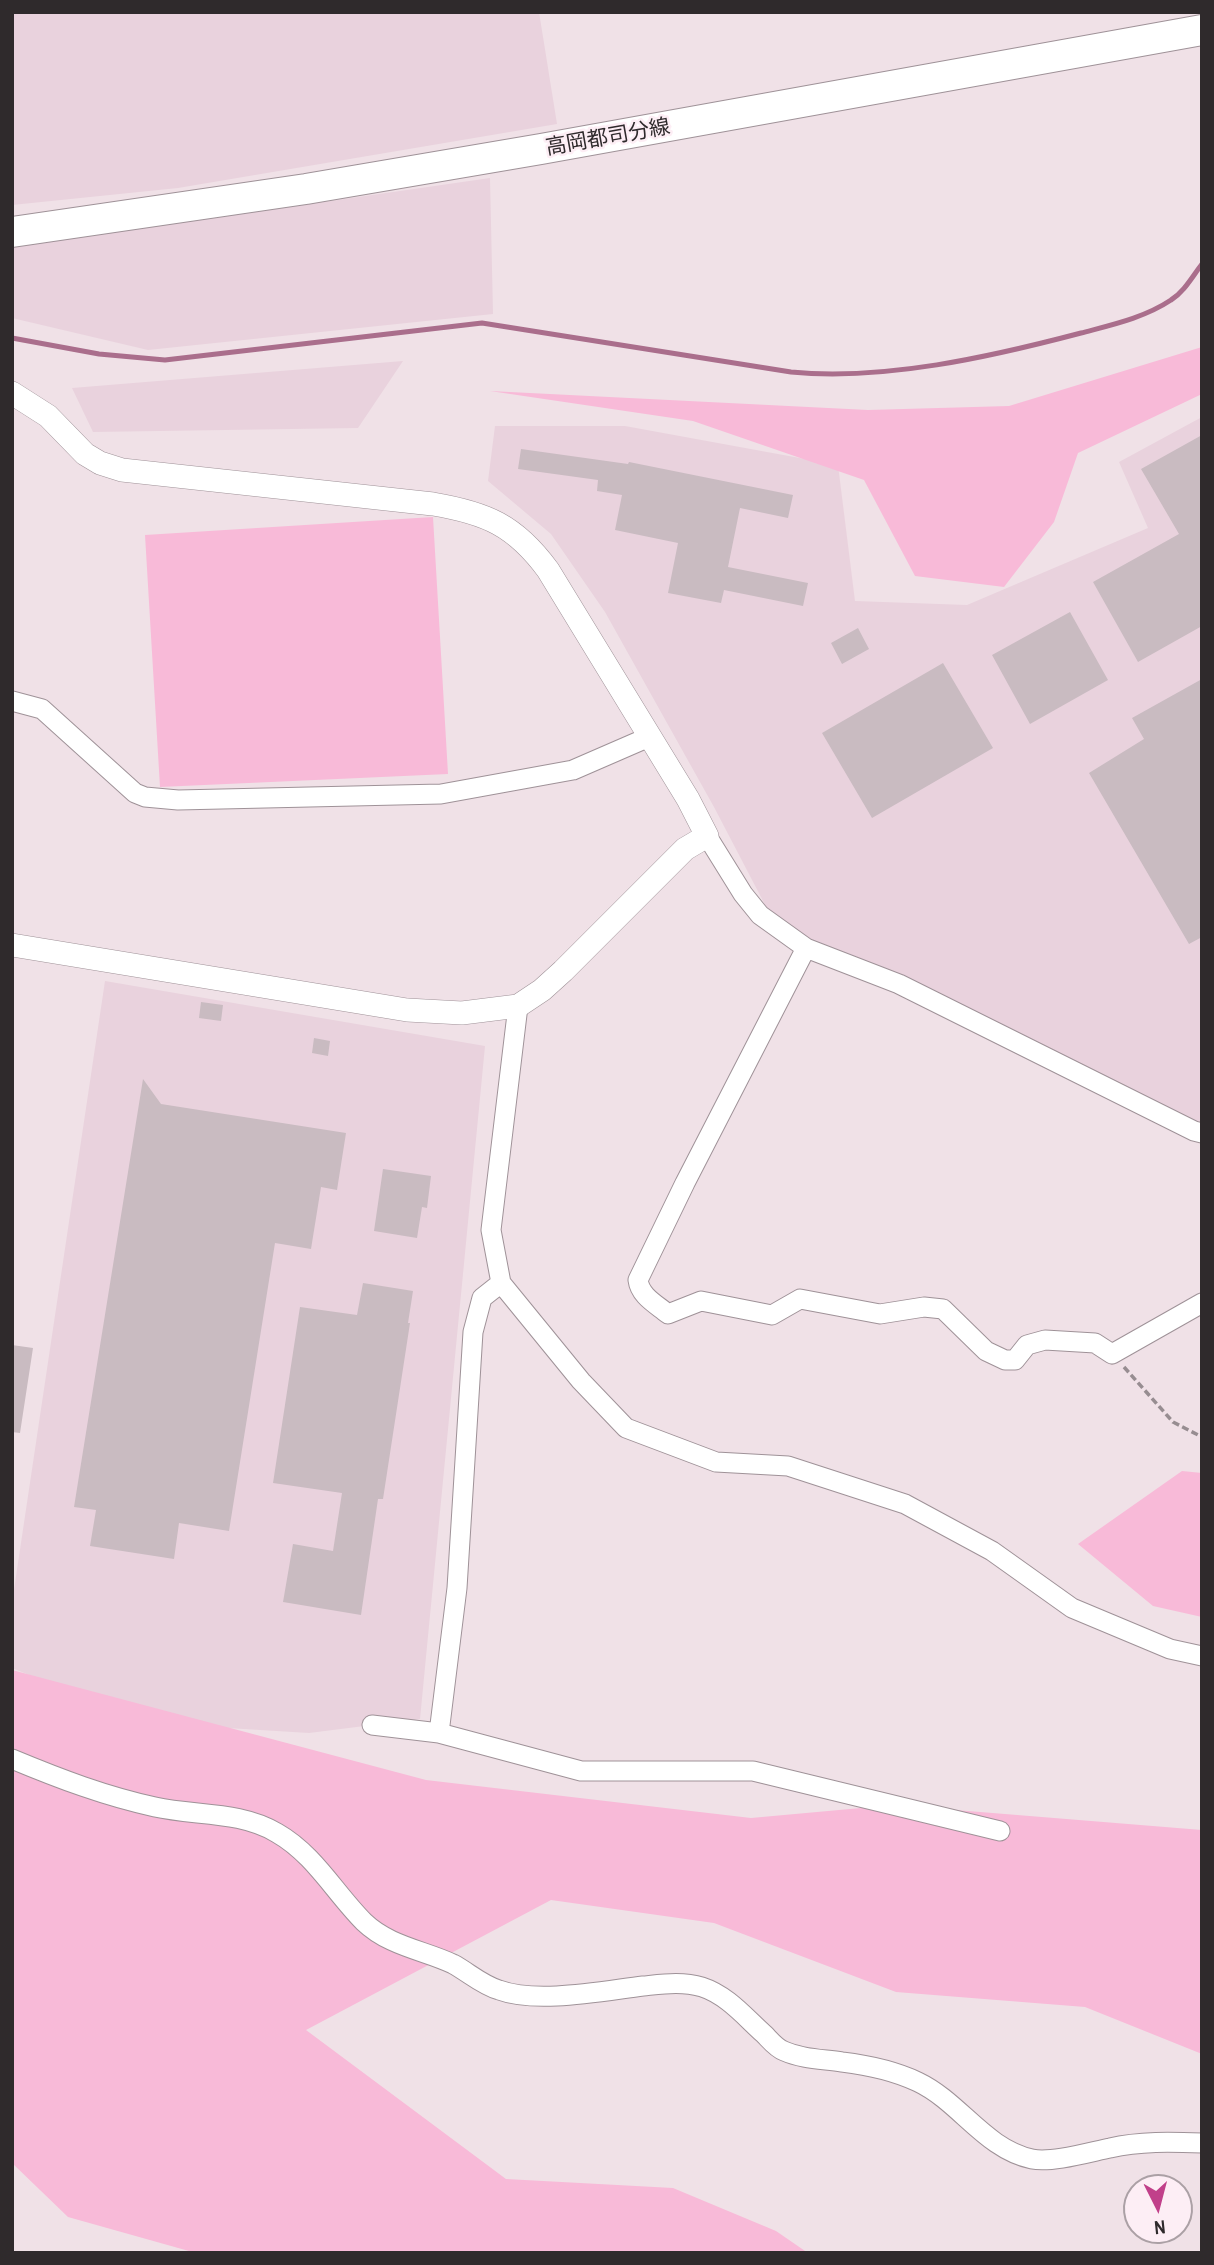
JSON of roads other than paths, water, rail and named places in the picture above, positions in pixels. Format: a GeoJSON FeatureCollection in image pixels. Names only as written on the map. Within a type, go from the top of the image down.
{"type":"FeatureCollection","features":[{"type":"Feature","properties":{"kind":"main road","name":"高岡都司分線"},"geometry":{"type":"LineString","coordinates":[[12,232],[528,152],[1202,30]]}},
{"type":"Feature","properties":{"kind":"street"},"geometry":{"type":"LineString","coordinates":[[12,393],[48,416],[85,454],[100,463],[122,470],[433,504],[463,509],[497,523],[531,548],[548,570],[688,800],[707,836],[743,894],[760,915],[806,948],[899,984],[1202,1133]]}},
{"type":"Feature","properties":{"kind":"street"},"geometry":{"type":"LineString","coordinates":[[12,701],[42,709],[135,793],[145,797],[178,800],[441,794],[573,770],[649,737]]}},
{"type":"Feature","properties":{"kind":"street"},"geometry":{"type":"LineString","coordinates":[[12,945],[165,968],[407,1010],[461,1013],[518,1006],[542,990],[563,971],[685,849],[707,836]]}},
{"type":"Feature","properties":{"kind":"street"},"geometry":{"type":"LineString","coordinates":[[806,948],[685,1183],[638,1280],[640,1290],[668,1314],[701,1301],[772,1315],[800,1299],[880,1314],[933,1308],[943,1310],[986,1352],[1005,1360],[1014,1360],[1027,1345],[1045,1340],[1095,1343],[1112,1354],[1202,1303]]}},
{"type":"Feature","properties":{"kind":"street"},"geometry":{"type":"LineString","coordinates":[[518,1006],[491,1230],[501,1283],[580,1381],[626,1429],[716,1462],[788,1466],[905,1504],[992,1551],[1072,1608],[1170,1649],[1202,1656]]}},
{"type":"Feature","properties":{"kind":"street"},"geometry":{"type":"LineString","coordinates":[[439,1734],[457,1588],[473,1332],[482,1298],[501,1283]]}},
{"type":"Feature","properties":{"kind":"street"},"geometry":{"type":"LineString","coordinates":[[372,1725],[439,1734],[581,1772],[754,1771],[1000,1831]]}},
{"type":"Feature","properties":{"kind":"street"},"geometry":{"type":"LineString","coordinates":[[12,1759],[102,1795],[160,1808],[248,1821],[271,1829],[315,1863],[342,1898],[378,1933],[393,1942],[443,1960],[498,1990],[518,1994],[566,1995],[673,1983],[702,1987],[724,1998],[781,2050],[802,2058],[845,2062],[887,2071],[918,2082],[939,2095],[1006,2149],[1035,2160],[1173,2140],[1202,2143]]}},
{"type":"Feature","properties":{"kind":"waterway"},"geometry":{"type":"LineString","coordinates":[[12,338],[99,354],[165,360],[482,323],[791,372],[863,373],[974,358],[1127,320],[1150,312],[1176,297],[1202,264]]}}]}
